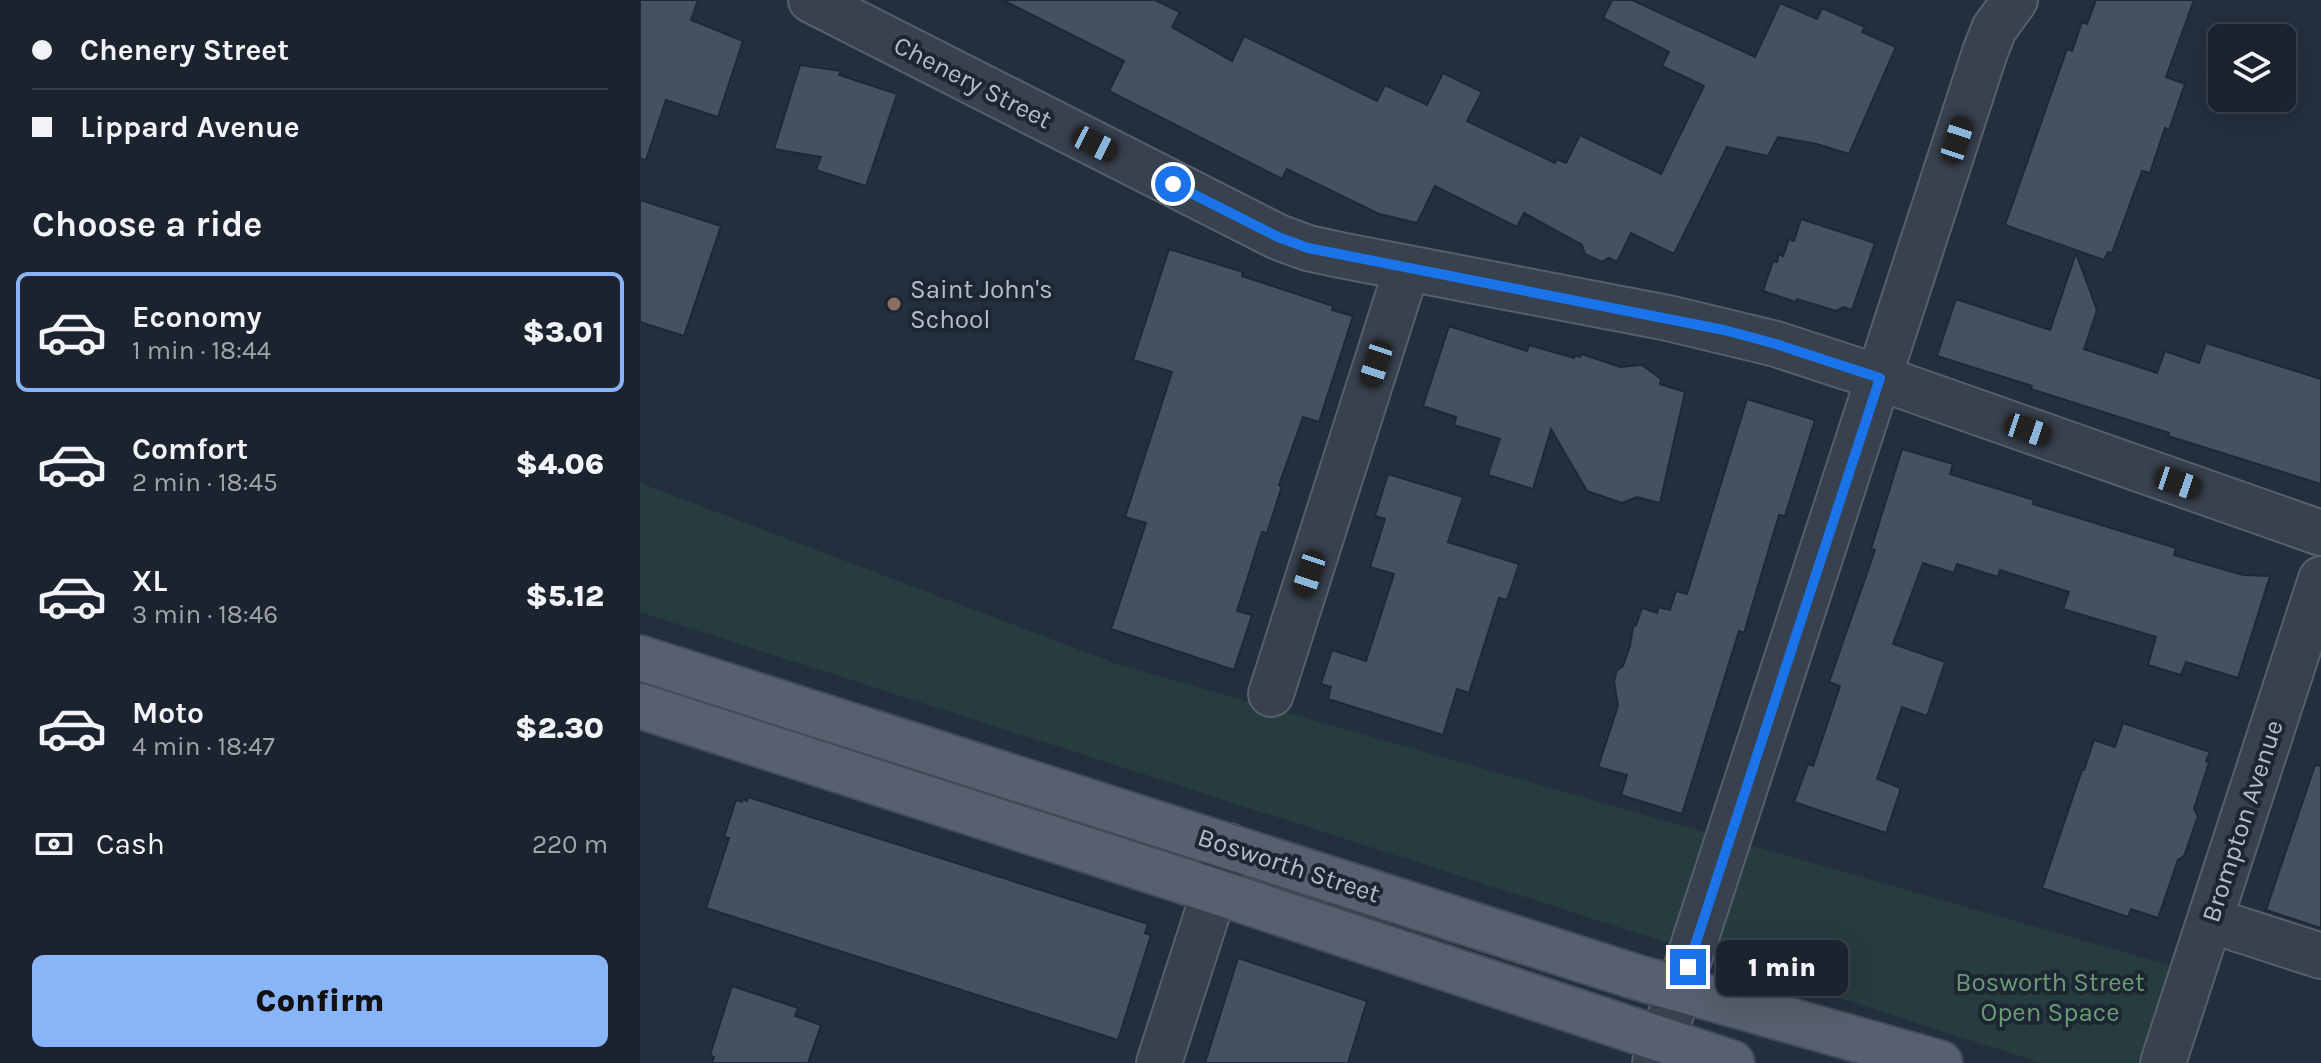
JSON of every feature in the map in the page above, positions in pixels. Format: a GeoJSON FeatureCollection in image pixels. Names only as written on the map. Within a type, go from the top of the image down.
{"type":"FeatureCollection","features":[{"type":"Feature","properties":{"kind":"main road","name":"Bosworth Street"},"geometry":{"type":"LineString","coordinates":[[640,658],[1680,991],[1940,1063]]}},
{"type":"Feature","properties":{"kind":"main road","name":"Bosworth Street"},"geometry":{"type":"LineString","coordinates":[[640,706],[1214,891],[1659,1052],[1732,1063]]}},
{"type":"Feature","properties":{"kind":"street","name":"Chenery Street"},"geometry":{"type":"LineString","coordinates":[[811,0],[1278,237],[1308,248],[1724,330],[1776,344],[2321,533]]}},
{"type":"Feature","properties":{"kind":"street"},"geometry":{"type":"LineString","coordinates":[[1659,1052],[1985,52],[1994,29],[2015,0]]}},
{"type":"Feature","properties":{"kind":"street"},"geometry":{"type":"LineString","coordinates":[[1271,694],[1407,268]]}},
{"type":"Feature","properties":{"kind":"street","name":"Brompton Avenue"},"geometry":{"type":"LineString","coordinates":[[2163,1063],[2321,579]]}},
{"type":"Feature","properties":{"kind":"street"},"geometry":{"type":"LineString","coordinates":[[1159,1063],[1229,846]]}},
{"type":"Feature","properties":{"kind":"street"},"geometry":{"type":"LineString","coordinates":[[2210,920],[2321,956]]}},
{"type":"Feature","properties":{"kind":"green space","name":"Bosworth Street Open Space"},"geometry":{"type":"Polygon","coordinates":[[[640,483],[1114,663],[2172,966],[2138,1063],[2041,1063],[640,612],[640,483]]]}},
{"type":"Feature","properties":{"kind":"building"},"geometry":{"type":"Polygon","coordinates":[[[640,0],[698,0],[691,20],[743,41],[718,117],[666,100],[646,160],[640,159],[640,0]]]}},
{"type":"Feature","properties":{"kind":"building"},"geometry":{"type":"Polygon","coordinates":[[[1003,0],[1155,0],[1180,12],[1172,27],[1232,61],[1244,36],[1377,101],[1385,85],[1427,105],[1443,73],[1482,92],[1467,121],[1555,163],[1557,159],[1566,163],[1580,135],[1661,174],[1704,86],[1662,66],[1669,52],[1603,18],[1612,0],[1632,0],[1755,57],[1780,3],[1817,19],[1822,8],[1865,27],[1862,32],[1896,47],[1849,154],[1778,137],[1768,156],[1727,147],[1674,254],[1631,233],[1617,262],[1609,258],[1602,262],[1585,254],[1582,245],[1524,213],[1517,227],[1435,186],[1417,223],[1379,214],[1287,169],[1282,179],[1109,91],[1124,61],[1003,0]]]}},
{"type":"Feature","properties":{"kind":"building"},"geometry":{"type":"Polygon","coordinates":[[[2096,0],[2194,0],[2166,77],[2185,84],[2169,130],[2165,128],[2150,173],[2142,171],[2112,253],[2108,252],[2104,260],[2005,225],[2067,49],[2072,51],[2082,22],[2087,24],[2096,0]]]}},
{"type":"Feature","properties":{"kind":"building"},"geometry":{"type":"Polygon","coordinates":[[[800,65],[841,71],[839,75],[897,94],[866,186],[816,170],[821,157],[774,149],[800,65]]]}},
{"type":"Feature","properties":{"kind":"building"},"geometry":{"type":"Polygon","coordinates":[[[640,200],[721,226],[684,336],[640,322],[640,200]]]}},
{"type":"Feature","properties":{"kind":"building"},"geometry":{"type":"Polygon","coordinates":[[[1801,219],[1875,243],[1852,310],[1844,307],[1836,311],[1763,291],[1773,261],[1777,262],[1779,254],[1783,256],[1789,239],[1794,241],[1801,219]]]}},
{"type":"Feature","properties":{"kind":"building"},"geometry":{"type":"Polygon","coordinates":[[[1169,249],[1243,272],[1242,276],[1333,306],[1332,310],[1353,316],[1319,422],[1303,417],[1279,485],[1282,486],[1267,533],[1262,532],[1237,611],[1252,615],[1234,670],[1111,629],[1146,523],[1125,517],[1172,372],[1133,360],[1169,249]]]}},
{"type":"Feature","properties":{"kind":"building"},"geometry":{"type":"Polygon","coordinates":[[[2076,253],[2097,310],[2084,349],[2157,373],[2165,351],[2199,363],[2206,343],[2321,379],[2321,484],[2168,436],[2169,433],[1937,356],[1956,299],[2050,330],[2076,253]]]}},
{"type":"Feature","properties":{"kind":"building"},"geometry":{"type":"Polygon","coordinates":[[[1449,326],[1527,351],[1529,345],[1574,358],[1582,354],[1620,367],[1642,365],[1661,379],[1660,384],[1685,392],[1660,503],[1637,497],[1622,503],[1587,491],[1551,429],[1533,489],[1488,475],[1500,439],[1454,425],[1456,417],[1423,406],[1449,326]]]}},
{"type":"Feature","properties":{"kind":"building"},"geometry":{"type":"Polygon","coordinates":[[[1747,399],[1815,420],[1785,516],[1779,515],[1744,633],[1739,631],[1682,814],[1621,795],[1627,775],[1598,767],[1618,706],[1614,681],[1617,670],[1623,666],[1633,627],[1642,608],[1657,613],[1659,607],[1670,610],[1676,591],[1687,594],[1747,399]]]}},
{"type":"Feature","properties":{"kind":"building"},"geometry":{"type":"Polygon","coordinates":[[[1902,449],[1953,464],[1950,474],[2034,500],[2033,504],[2176,548],[2174,555],[2243,575],[2270,576],[2238,678],[2186,662],[2181,675],[2148,665],[2156,637],[2063,609],[2069,592],[2000,570],[1998,577],[1957,564],[1954,573],[1923,563],[1893,644],[1945,662],[1927,716],[1902,707],[1877,779],[1901,788],[1886,833],[1794,802],[1808,764],[1813,766],[1840,686],[1829,682],[1875,550],[1871,549],[1902,449]]]}},
{"type":"Feature","properties":{"kind":"building"},"geometry":{"type":"Polygon","coordinates":[[[1388,474],[1463,497],[1448,542],[1519,564],[1507,600],[1499,598],[1469,693],[1457,689],[1443,735],[1328,699],[1331,687],[1321,684],[1332,650],[1366,661],[1394,574],[1370,567],[1385,519],[1375,516],[1388,474]]]}},
{"type":"Feature","properties":{"kind":"building"},"geometry":{"type":"Polygon","coordinates":[[[2123,723],[2210,752],[2194,809],[2198,816],[2184,856],[2178,860],[2158,918],[2131,909],[2128,917],[2042,888],[2094,740],[2115,747],[2123,723]]]}},
{"type":"Feature","properties":{"kind":"building"},"geometry":{"type":"Polygon","coordinates":[[[2315,765],[2321,766],[2321,928],[2266,910],[2315,765]]]}},
{"type":"Feature","properties":{"kind":"building"},"geometry":{"type":"Polygon","coordinates":[[[748,797],[1148,924],[1145,933],[1151,935],[1118,1040],[706,908],[729,838],[724,837],[736,800],[747,801],[748,797]]]}},
{"type":"Feature","properties":{"kind":"building"},"geometry":{"type":"Polygon","coordinates":[[[1238,958],[1367,1001],[1348,1063],[1205,1063],[1238,958]]]}},
{"type":"Feature","properties":{"kind":"building"},"geometry":{"type":"Polygon","coordinates":[[[732,986],[798,1008],[795,1016],[821,1025],[808,1063],[712,1063],[714,1057],[710,1055],[732,986]]]}},
{"type":"Feature","properties":{"kind":"place","name":"Saint John's School"},"geometry":{"type":"Point","coordinates":[894,304]}},
{"type":"Feature","properties":{"kind":"route"},"geometry":{"type":"LineString","coordinates":[[1173,184],[1278,237],[1308,248],[1724,330],[1880,378],[1688,967]]}}]}
